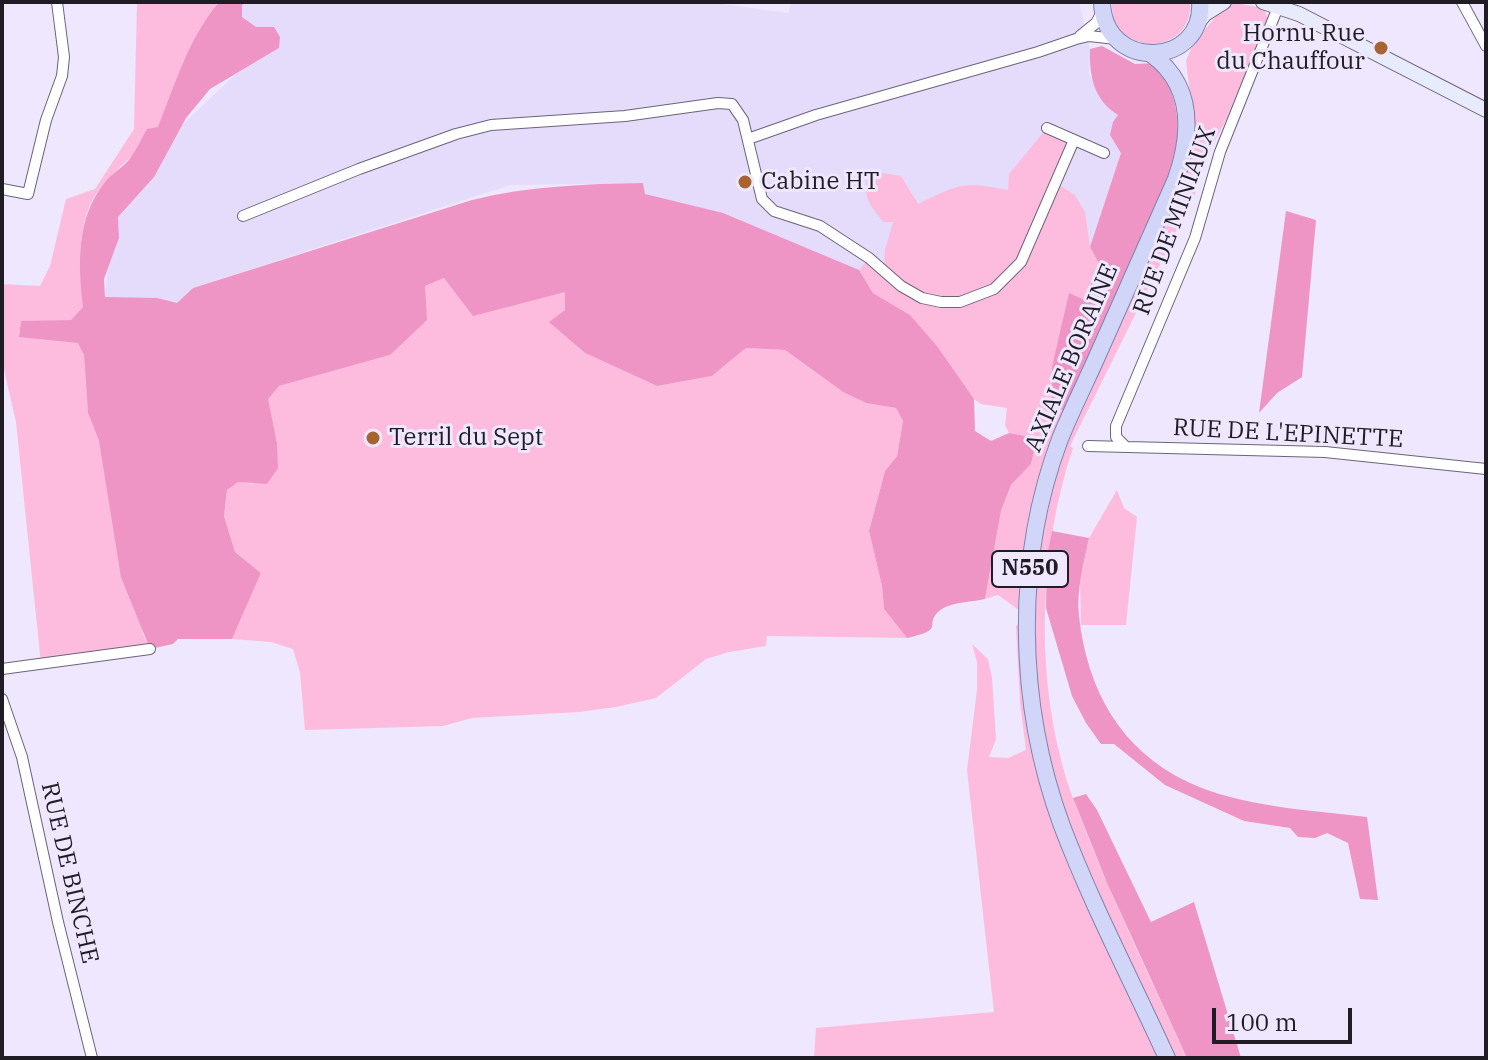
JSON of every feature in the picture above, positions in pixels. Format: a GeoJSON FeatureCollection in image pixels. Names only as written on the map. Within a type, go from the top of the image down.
{"type":"FeatureCollection","features":[{"type":"Feature","properties":{"kind":"main road"},"geometry":{"type":"LineString","coordinates":[[1102,4],[1107,27],[1116,39],[1132,50],[1151,54],[1167,51],[1182,43],[1196,25],[1200,2]]}},
{"type":"Feature","properties":{"kind":"main road","name":"AXIALE BORAINE"},"geometry":{"type":"LineString","coordinates":[[1167,1058],[1078,862],[1053,797],[1032,705],[1027,616],[1032,547],[1060,439],[1183,158],[1188,127],[1177,70],[1182,43]]}},
{"type":"Feature","properties":{"kind":"main road"},"geometry":{"type":"LineString","coordinates":[[1151,54],[1172,72],[1179,84]]}},
{"type":"Feature","properties":{"kind":"street"},"geometry":{"type":"LineString","coordinates":[[2,189],[28,194],[46,120],[62,76],[64,57],[57,2]]}},
{"type":"Feature","properties":{"kind":"street"},"geometry":{"type":"LineString","coordinates":[[1196,25],[1205,14],[1224,2]]}},
{"type":"Feature","properties":{"kind":"street"},"geometry":{"type":"LineString","coordinates":[[1263,2],[1299,14],[1486,110]]}},
{"type":"Feature","properties":{"kind":"street"},"geometry":{"type":"LineString","coordinates":[[1462,2],[1486,46]]}},
{"type":"Feature","properties":{"kind":"street"},"geometry":{"type":"LineString","coordinates":[[1076,39],[1087,32],[1102,4]]}},
{"type":"Feature","properties":{"kind":"street","name":"RUE DE MINIAUX"},"geometry":{"type":"LineString","coordinates":[[1124,445],[1116,437],[1116,426],[1198,231],[1228,130],[1278,7]]}},
{"type":"Feature","properties":{"kind":"street"},"geometry":{"type":"LineString","coordinates":[[748,139],[816,115],[1076,39],[1089,36],[1116,39]]}},
{"type":"Feature","properties":{"kind":"street"},"geometry":{"type":"LineString","coordinates":[[243,216],[359,169],[456,134],[491,125],[625,116],[718,103],[732,104],[748,139],[762,199],[774,211],[820,226],[922,298],[960,302],[994,289],[1021,262],[1074,140]]}},
{"type":"Feature","properties":{"kind":"street"},"geometry":{"type":"LineString","coordinates":[[1047,128],[1104,153]]}},
{"type":"Feature","properties":{"kind":"street","name":"RUE DE L'EPINETTE"},"geometry":{"type":"LineString","coordinates":[[1088,446],[1325,452],[1486,469]]}},
{"type":"Feature","properties":{"kind":"street"},"geometry":{"type":"LineString","coordinates":[[2,669],[150,649]]}},
{"type":"Feature","properties":{"kind":"street","name":"RUE DE BINCHE"},"geometry":{"type":"LineString","coordinates":[[2,699],[22,757],[92,1058]]}},
{"type":"Feature","properties":{"kind":"shaded area"},"geometry":{"type":"Polygon","coordinates":[[[137,2],[219,2],[192,46],[157,129],[109,178],[90,205],[80,256],[84,306],[71,320],[21,322],[19,336],[79,343],[84,355],[88,413],[99,441],[143,634],[150,649],[41,664],[16,422],[2,361],[2,284],[40,286],[50,266],[66,199],[95,189],[134,129],[137,2]]]}},
{"type":"Feature","properties":{"kind":"shaded area"},"geometry":{"type":"Polygon","coordinates":[[[219,2],[246,2],[242,5],[242,17],[256,27],[274,27],[280,37],[279,48],[210,89],[186,118],[154,177],[118,217],[119,238],[104,279],[105,297],[157,298],[177,303],[193,288],[472,200],[535,189],[643,183],[645,194],[723,213],[859,270],[873,293],[910,315],[937,346],[974,399],[975,431],[991,441],[1009,433],[1037,438],[1031,464],[1011,485],[1001,511],[985,599],[944,608],[935,616],[927,632],[907,638],[884,609],[869,531],[885,471],[897,456],[903,421],[896,408],[866,403],[843,392],[785,350],[746,348],[712,376],[657,386],[585,353],[549,322],[565,310],[565,292],[473,316],[444,278],[425,286],[427,320],[390,355],[279,386],[268,399],[277,443],[278,468],[267,484],[238,482],[227,490],[224,516],[235,552],[261,573],[232,639],[178,639],[173,644],[150,649],[121,577],[99,441],[88,413],[84,355],[78,343],[19,337],[21,321],[71,320],[83,307],[81,242],[89,211],[105,182],[128,161],[147,129],[158,127],[191,46],[219,2]]]}},
{"type":"Feature","properties":{"kind":"shaded area"},"geometry":{"type":"Polygon","coordinates":[[[246,2],[707,2],[788,13],[792,2],[1079,2],[1090,49],[1089,74],[1118,115],[1121,153],[1090,247],[1046,405],[974,399],[882,289],[645,194],[643,183],[510,185],[193,288],[177,304],[104,304],[108,269],[119,238],[118,217],[147,185],[182,125],[236,74],[279,48],[242,17],[242,5],[246,2]]]}},
{"type":"Feature","properties":{"kind":"shaded area"},"geometry":{"type":"Polygon","coordinates":[[[1112,2],[1190,2],[1188,20],[1179,33],[1166,41],[1151,44],[1136,42],[1123,34],[1115,21],[1112,2]]]}},
{"type":"Feature","properties":{"kind":"shaded area"},"geometry":{"type":"Polygon","coordinates":[[[1234,3],[1264,8],[1268,19],[1227,118],[1209,152],[1195,194],[1070,446],[1073,448],[1054,525],[1045,606],[1048,688],[1066,777],[1103,874],[1187,1058],[814,1058],[816,1028],[994,1012],[967,770],[977,690],[977,662],[972,644],[988,659],[992,678],[996,739],[989,757],[1008,758],[1026,750],[1016,626],[1027,616],[998,595],[985,599],[1001,511],[1011,485],[1031,464],[1037,438],[1009,433],[1005,425],[1007,408],[981,404],[974,399],[937,346],[910,315],[873,293],[859,270],[869,258],[884,270],[885,250],[893,222],[884,222],[870,204],[866,193],[869,171],[901,176],[918,204],[961,186],[1008,190],[1009,174],[1047,128],[1074,140],[1056,183],[1075,195],[1085,212],[1090,247],[1100,264],[1083,299],[1069,293],[1053,367],[1052,402],[1063,411],[1053,438],[1142,275],[1187,172],[1195,136],[1186,61],[1193,44],[1217,15],[1234,3]]]}},
{"type":"Feature","properties":{"kind":"shaded area"},"geometry":{"type":"Polygon","coordinates":[[[1102,46],[1135,64],[1155,63],[1174,102],[1177,142],[1173,171],[1063,411],[1052,402],[1052,367],[1069,293],[1083,299],[1100,265],[1090,247],[1121,153],[1110,135],[1118,115],[1098,95],[1092,78],[1090,49],[1102,46]]]}},
{"type":"Feature","properties":{"kind":"shaded area"},"geometry":{"type":"Polygon","coordinates":[[[1286,211],[1316,220],[1302,377],[1277,393],[1259,413],[1286,211]]]}},
{"type":"Feature","properties":{"kind":"shaded area","name":"Terril du Sept"},"geometry":{"type":"Polygon","coordinates":[[[444,278],[458,294],[565,291],[565,310],[550,322],[585,353],[657,386],[712,376],[746,348],[785,350],[843,392],[866,403],[896,408],[903,421],[897,456],[885,471],[869,531],[884,609],[907,638],[767,636],[766,646],[706,659],[656,698],[616,707],[472,718],[443,726],[305,730],[300,672],[293,649],[271,642],[232,639],[261,573],[235,552],[224,516],[227,490],[238,481],[253,484],[277,443],[267,399],[279,386],[390,355],[425,286],[444,278]]]}},
{"type":"Feature","properties":{"kind":"shaded area"},"geometry":{"type":"Polygon","coordinates":[[[1117,490],[1124,508],[1137,517],[1126,625],[1081,625],[1080,582],[1089,538],[1117,490]]]}},
{"type":"Feature","properties":{"kind":"shaded area"},"geometry":{"type":"Polygon","coordinates":[[[1052,531],[1089,538],[1079,596],[1083,643],[1099,692],[1126,735],[1164,769],[1209,790],[1276,806],[1367,817],[1378,900],[1360,899],[1348,843],[1327,833],[1315,838],[1298,837],[1290,828],[1244,821],[1165,785],[1114,744],[1101,744],[1072,696],[1046,608],[1047,557],[1052,531]]]}},
{"type":"Feature","properties":{"kind":"shaded area"},"geometry":{"type":"Polygon","coordinates":[[[1086,794],[1097,810],[1151,922],[1194,902],[1241,1058],[1187,1058],[1107,883],[1073,798],[1086,794]]]}},
{"type":"Feature","properties":{"kind":"place","name":"Hornu Rue du Chauffour"},"geometry":{"type":"Point","coordinates":[1381,48]}},
{"type":"Feature","properties":{"kind":"place","name":"Cabine HT"},"geometry":{"type":"Point","coordinates":[745,182]}},
{"type":"Feature","properties":{"kind":"place","name":"Terril du Sept"},"geometry":{"type":"Point","coordinates":[373,438]}}]}
